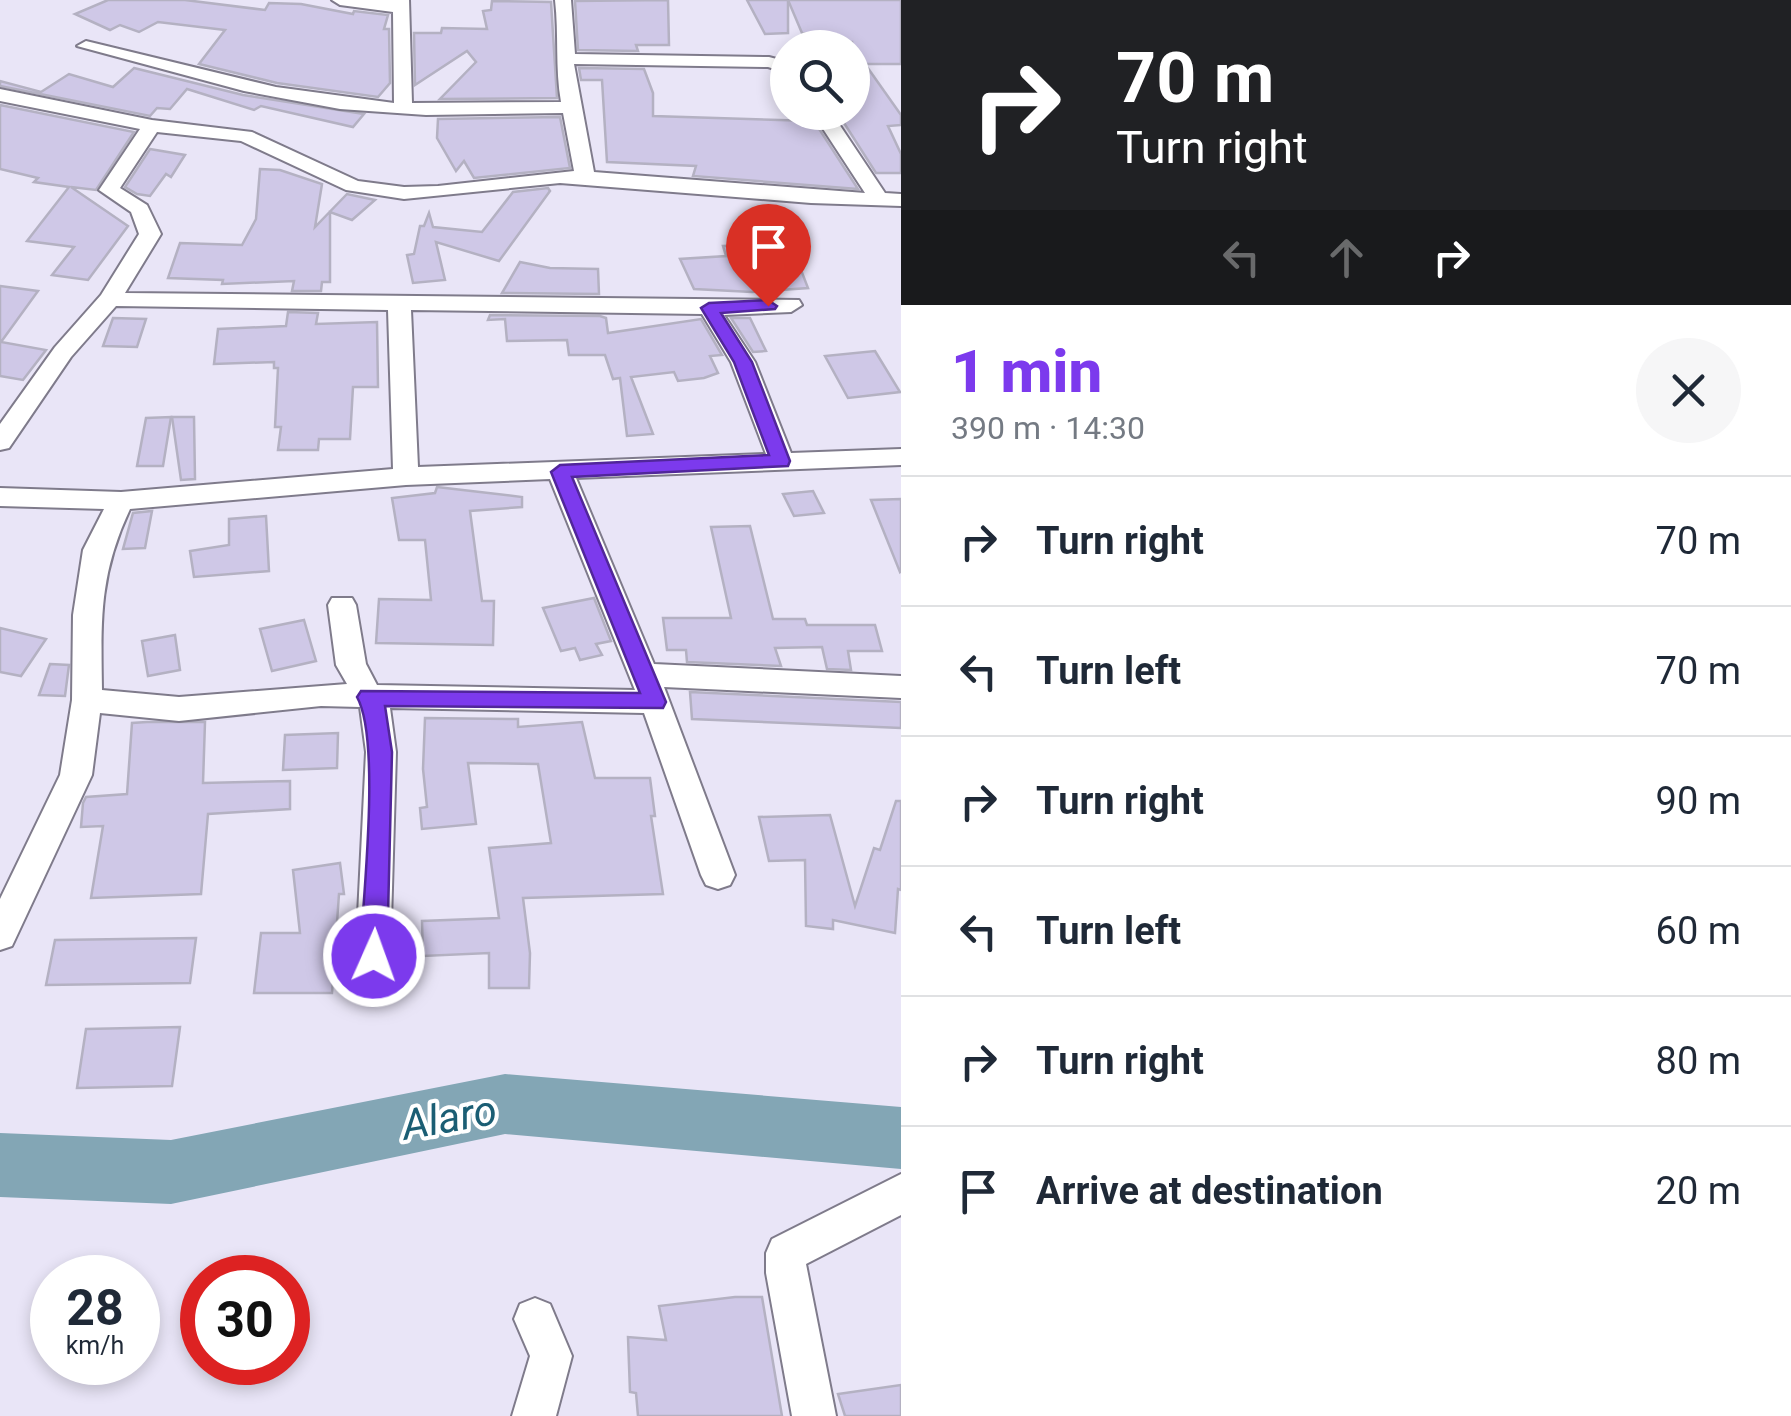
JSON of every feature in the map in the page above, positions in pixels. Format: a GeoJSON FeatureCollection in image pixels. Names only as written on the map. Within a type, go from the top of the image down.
{"type":"FeatureCollection","features":[{"type":"Feature","properties":{"kind":"street"},"geometry":{"type":"LineString","coordinates":[[340,0],[401,4],[403,109]]}},
{"type":"Feature","properties":{"kind":"street"},"geometry":{"type":"LineString","coordinates":[[563,0],[570,107],[585,178]]}},
{"type":"Feature","properties":{"kind":"street"},"geometry":{"type":"LineString","coordinates":[[86,46],[286,95],[403,109],[570,107]]}},
{"type":"Feature","properties":{"kind":"street"},"geometry":{"type":"LineString","coordinates":[[566,59],[770,62]]}},
{"type":"Feature","properties":{"kind":"street"},"geometry":{"type":"LineString","coordinates":[[0,96],[152,126],[245,136],[353,186],[372,189],[438,192],[560,177],[890,200]]}},
{"type":"Feature","properties":{"kind":"street"},"geometry":{"type":"LineString","coordinates":[[6,120],[28,104]]}},
{"type":"Feature","properties":{"kind":"street"},"geometry":{"type":"LineString","coordinates":[[0,442],[63,352],[110,299],[150,234],[140,209],[110,190],[152,126]]}},
{"type":"Feature","properties":{"kind":"street"},"geometry":{"type":"LineString","coordinates":[[835,130],[890,200]]}},
{"type":"Feature","properties":{"kind":"street"},"geometry":{"type":"LineString","coordinates":[[110,299],[709,308],[791,305]]}},
{"type":"Feature","properties":{"kind":"street"},"geometry":{"type":"LineString","coordinates":[[399,303],[406,476]]}},
{"type":"Feature","properties":{"kind":"street"},"geometry":{"type":"LineString","coordinates":[[709,308],[743,362],[781,461]]}},
{"type":"Feature","properties":{"kind":"street"},"geometry":{"type":"LineString","coordinates":[[0,497],[121,501],[406,476],[901,457]]}},
{"type":"Feature","properties":{"kind":"street"},"geometry":{"type":"LineString","coordinates":[[560,472],[649,688],[718,874]]}},
{"type":"Feature","properties":{"kind":"street"},"geometry":{"type":"LineString","coordinates":[[0,935],[76,776],[87,700],[87,616],[96,550],[121,501]]}},
{"type":"Feature","properties":{"kind":"street"},"geometry":{"type":"LineString","coordinates":[[342,606],[352,665],[376,711],[381,752],[374,956]]}},
{"type":"Feature","properties":{"kind":"street"},"geometry":{"type":"LineString","coordinates":[[87,700],[179,708],[320,696],[901,687]]}},
{"type":"Feature","properties":{"kind":"street"},"geometry":{"type":"LineString","coordinates":[[814,1416],[792,1306],[786,1253],[901,1194]]}},
{"type":"Feature","properties":{"kind":"street"},"geometry":{"type":"LineString","coordinates":[[534,1416],[551,1356],[535,1319]]}},
{"type":"Feature","properties":{"kind":"building"},"geometry":{"type":"Polygon","coordinates":[[[108,0],[185,0],[265,10],[269,3],[301,4],[353,14],[354,11],[388,15],[384,29],[389,29],[390,83],[378,97],[277,83],[199,64],[225,30],[158,22],[139,32],[120,25],[110,30],[75,14],[108,0]]]}},
{"type":"Feature","properties":{"kind":"building"},"geometry":{"type":"Polygon","coordinates":[[[668,0],[669,45],[636,45],[638,51],[578,50],[575,1],[668,0]]]}},
{"type":"Feature","properties":{"kind":"building"},"geometry":{"type":"Polygon","coordinates":[[[747,0],[788,0],[788,30],[770,30],[765,34],[747,0]]]}},
{"type":"Feature","properties":{"kind":"building"},"geometry":{"type":"Polygon","coordinates":[[[788,0],[901,0],[901,64],[870,64],[870,30],[801,30],[788,0]]]}},
{"type":"Feature","properties":{"kind":"building"},"geometry":{"type":"Polygon","coordinates":[[[492,1],[551,2],[557,98],[440,99],[476,62],[467,51],[415,85],[414,33],[441,33],[442,28],[487,29],[483,11],[491,10],[492,1]]]}},
{"type":"Feature","properties":{"kind":"building"},"geometry":{"type":"Polygon","coordinates":[[[134,68],[243,95],[364,114],[353,127],[261,106],[254,110],[187,89],[170,109],[157,108],[150,116],[0,86],[0,81],[41,92],[69,74],[113,87],[134,68]]]}},
{"type":"Feature","properties":{"kind":"building"},"geometry":{"type":"Polygon","coordinates":[[[579,68],[644,69],[653,93],[653,116],[770,120],[770,130],[820,130],[858,189],[693,176],[696,166],[607,162],[602,80],[581,80],[579,68]]]}},
{"type":"Feature","properties":{"kind":"building"},"geometry":{"type":"Polygon","coordinates":[[[870,71],[901,115],[901,125],[888,126],[901,154],[901,173],[876,173],[849,130],[870,130],[870,71]]]}},
{"type":"Feature","properties":{"kind":"building"},"geometry":{"type":"Polygon","coordinates":[[[0,105],[134,132],[96,190],[71,187],[128,226],[88,280],[52,275],[74,247],[27,241],[69,187],[34,182],[38,178],[0,169],[0,105]]]}},
{"type":"Feature","properties":{"kind":"building"},"geometry":{"type":"Polygon","coordinates":[[[560,117],[570,168],[474,178],[464,161],[456,171],[437,138],[438,119],[560,117]]]}},
{"type":"Feature","properties":{"kind":"building"},"geometry":{"type":"Polygon","coordinates":[[[150,149],[185,155],[171,177],[166,174],[150,196],[125,187],[150,149]]]}},
{"type":"Feature","properties":{"kind":"building"},"geometry":{"type":"Polygon","coordinates":[[[260,169],[280,170],[322,184],[315,227],[347,194],[375,200],[352,220],[330,212],[330,282],[322,282],[321,291],[292,291],[294,281],[222,284],[223,280],[168,278],[180,243],[242,245],[256,219],[260,169]]]}},
{"type":"Feature","properties":{"kind":"building"},"geometry":{"type":"Polygon","coordinates":[[[548,188],[550,191],[499,261],[436,242],[445,280],[413,283],[407,255],[414,254],[420,226],[424,226],[429,213],[433,227],[482,232],[513,192],[548,188]]]}},
{"type":"Feature","properties":{"kind":"building"},"geometry":{"type":"Polygon","coordinates":[[[791,244],[808,288],[752,292],[694,289],[680,259],[726,256],[723,246],[791,244]]]}},
{"type":"Feature","properties":{"kind":"building"},"geometry":{"type":"Polygon","coordinates":[[[520,262],[550,268],[598,269],[599,294],[502,293],[520,262]]]}},
{"type":"Feature","properties":{"kind":"building"},"geometry":{"type":"Polygon","coordinates":[[[0,286],[38,291],[1,342],[46,350],[23,380],[0,376],[0,286]]]}},
{"type":"Feature","properties":{"kind":"building"},"geometry":{"type":"Polygon","coordinates":[[[288,312],[318,313],[316,324],[377,322],[378,387],[353,387],[350,439],[319,439],[318,450],[278,450],[281,427],[275,427],[278,368],[274,368],[274,362],[214,364],[218,329],[286,326],[288,312]]]}},
{"type":"Feature","properties":{"kind":"building"},"geometry":{"type":"Polygon","coordinates":[[[490,315],[600,316],[606,318],[608,333],[701,319],[722,355],[710,356],[718,373],[704,378],[678,381],[674,372],[631,377],[653,434],[627,436],[620,378],[613,379],[605,355],[569,355],[567,340],[507,341],[505,319],[488,320],[490,315]]]}},
{"type":"Feature","properties":{"kind":"building"},"geometry":{"type":"Polygon","coordinates":[[[113,318],[146,319],[137,347],[103,346],[113,318]]]}},
{"type":"Feature","properties":{"kind":"building"},"geometry":{"type":"Polygon","coordinates":[[[731,318],[750,318],[766,351],[753,352],[731,318]]]}},
{"type":"Feature","properties":{"kind":"building"},"geometry":{"type":"Polygon","coordinates":[[[875,351],[900,392],[848,398],[825,356],[875,351]]]}},
{"type":"Feature","properties":{"kind":"building"},"geometry":{"type":"Polygon","coordinates":[[[171,417],[163,466],[137,466],[146,418],[171,417]]]}},
{"type":"Feature","properties":{"kind":"building"},"geometry":{"type":"Polygon","coordinates":[[[172,417],[194,417],[195,479],[181,480],[172,417]]]}},
{"type":"Feature","properties":{"kind":"building"},"geometry":{"type":"Polygon","coordinates":[[[437,487],[522,497],[522,507],[470,511],[482,601],[494,601],[493,645],[376,643],[379,599],[431,600],[425,540],[399,540],[392,498],[435,493],[437,487]]]}},
{"type":"Feature","properties":{"kind":"building"},"geometry":{"type":"Polygon","coordinates":[[[813,491],[824,513],[794,516],[783,494],[813,491]]]}},
{"type":"Feature","properties":{"kind":"building"},"geometry":{"type":"Polygon","coordinates":[[[901,499],[901,571],[900,572],[871,500],[901,499]]]}},
{"type":"Feature","properties":{"kind":"building"},"geometry":{"type":"Polygon","coordinates":[[[152,511],[145,548],[123,549],[133,513],[152,511]]]}},
{"type":"Feature","properties":{"kind":"building"},"geometry":{"type":"Polygon","coordinates":[[[266,516],[269,571],[194,577],[190,551],[229,545],[229,519],[266,516]]]}},
{"type":"Feature","properties":{"kind":"building"},"geometry":{"type":"Polygon","coordinates":[[[750,526],[773,619],[805,619],[807,625],[875,625],[882,651],[848,651],[851,670],[827,669],[822,647],[775,648],[781,666],[687,662],[686,650],[667,650],[663,618],[731,618],[711,527],[750,526]]]}},
{"type":"Feature","properties":{"kind":"building"},"geometry":{"type":"Polygon","coordinates":[[[594,598],[611,641],[596,644],[602,655],[580,660],[575,648],[561,651],[543,608],[594,598]]]}},
{"type":"Feature","properties":{"kind":"building"},"geometry":{"type":"Polygon","coordinates":[[[304,620],[316,661],[272,671],[260,629],[304,620]]]}},
{"type":"Feature","properties":{"kind":"building"},"geometry":{"type":"Polygon","coordinates":[[[0,628],[46,639],[21,676],[0,672],[0,628]]]}},
{"type":"Feature","properties":{"kind":"building"},"geometry":{"type":"Polygon","coordinates":[[[175,635],[180,670],[148,676],[142,641],[175,635]]]}},
{"type":"Feature","properties":{"kind":"building"},"geometry":{"type":"Polygon","coordinates":[[[50,664],[69,665],[65,696],[39,695],[50,664]]]}},
{"type":"Feature","properties":{"kind":"building"},"geometry":{"type":"Polygon","coordinates":[[[690,692],[901,702],[901,728],[692,719],[690,692]]]}},
{"type":"Feature","properties":{"kind":"building"},"geometry":{"type":"Polygon","coordinates":[[[425,718],[518,719],[518,727],[582,722],[595,778],[650,778],[655,816],[651,816],[663,894],[523,898],[530,953],[529,988],[489,988],[489,953],[423,956],[422,921],[499,918],[489,848],[551,843],[538,764],[468,763],[476,824],[422,829],[420,808],[427,807],[423,769],[425,718]]]}},
{"type":"Feature","properties":{"kind":"building"},"geometry":{"type":"Polygon","coordinates":[[[205,722],[203,783],[290,781],[290,809],[208,814],[201,894],[91,898],[103,826],[81,827],[83,803],[86,797],[127,794],[132,723],[205,722]]]}},
{"type":"Feature","properties":{"kind":"building"},"geometry":{"type":"Polygon","coordinates":[[[338,733],[337,768],[283,770],[285,735],[338,733]]]}},
{"type":"Feature","properties":{"kind":"building"},"geometry":{"type":"Polygon","coordinates":[[[896,801],[901,801],[901,890],[898,889],[895,933],[833,920],[833,929],[806,926],[805,860],[769,861],[759,817],[830,815],[855,906],[874,848],[880,850],[896,801]]]}},
{"type":"Feature","properties":{"kind":"building"},"geometry":{"type":"Polygon","coordinates":[[[340,863],[344,894],[339,894],[332,993],[254,993],[261,933],[300,933],[293,870],[340,863]]]}},
{"type":"Feature","properties":{"kind":"building"},"geometry":{"type":"Polygon","coordinates":[[[196,938],[190,983],[46,985],[55,940],[196,938]]]}},
{"type":"Feature","properties":{"kind":"building"},"geometry":{"type":"Polygon","coordinates":[[[180,1027],[172,1086],[77,1088],[86,1029],[180,1027]]]}},
{"type":"Feature","properties":{"kind":"building"},"geometry":{"type":"Polygon","coordinates":[[[762,1297],[782,1416],[638,1416],[636,1393],[630,1392],[628,1337],[666,1340],[659,1306],[762,1297]]]}},
{"type":"Feature","properties":{"kind":"building"},"geometry":{"type":"Polygon","coordinates":[[[901,1385],[901,1416],[845,1416],[838,1394],[901,1385]]]}},
{"type":"Feature","properties":{"kind":"waterway","name":"Alaro"},"geometry":{"type":"LineString","coordinates":[[0,1165],[171,1172],[505,1104],[901,1138]]}},
{"type":"Feature","properties":{"kind":"route"},"geometry":{"type":"LineString","coordinates":[[374,956],[381,752],[376,711],[368,697],[655,702],[560,472],[781,461],[743,362],[709,308],[768,306]]}}]}
